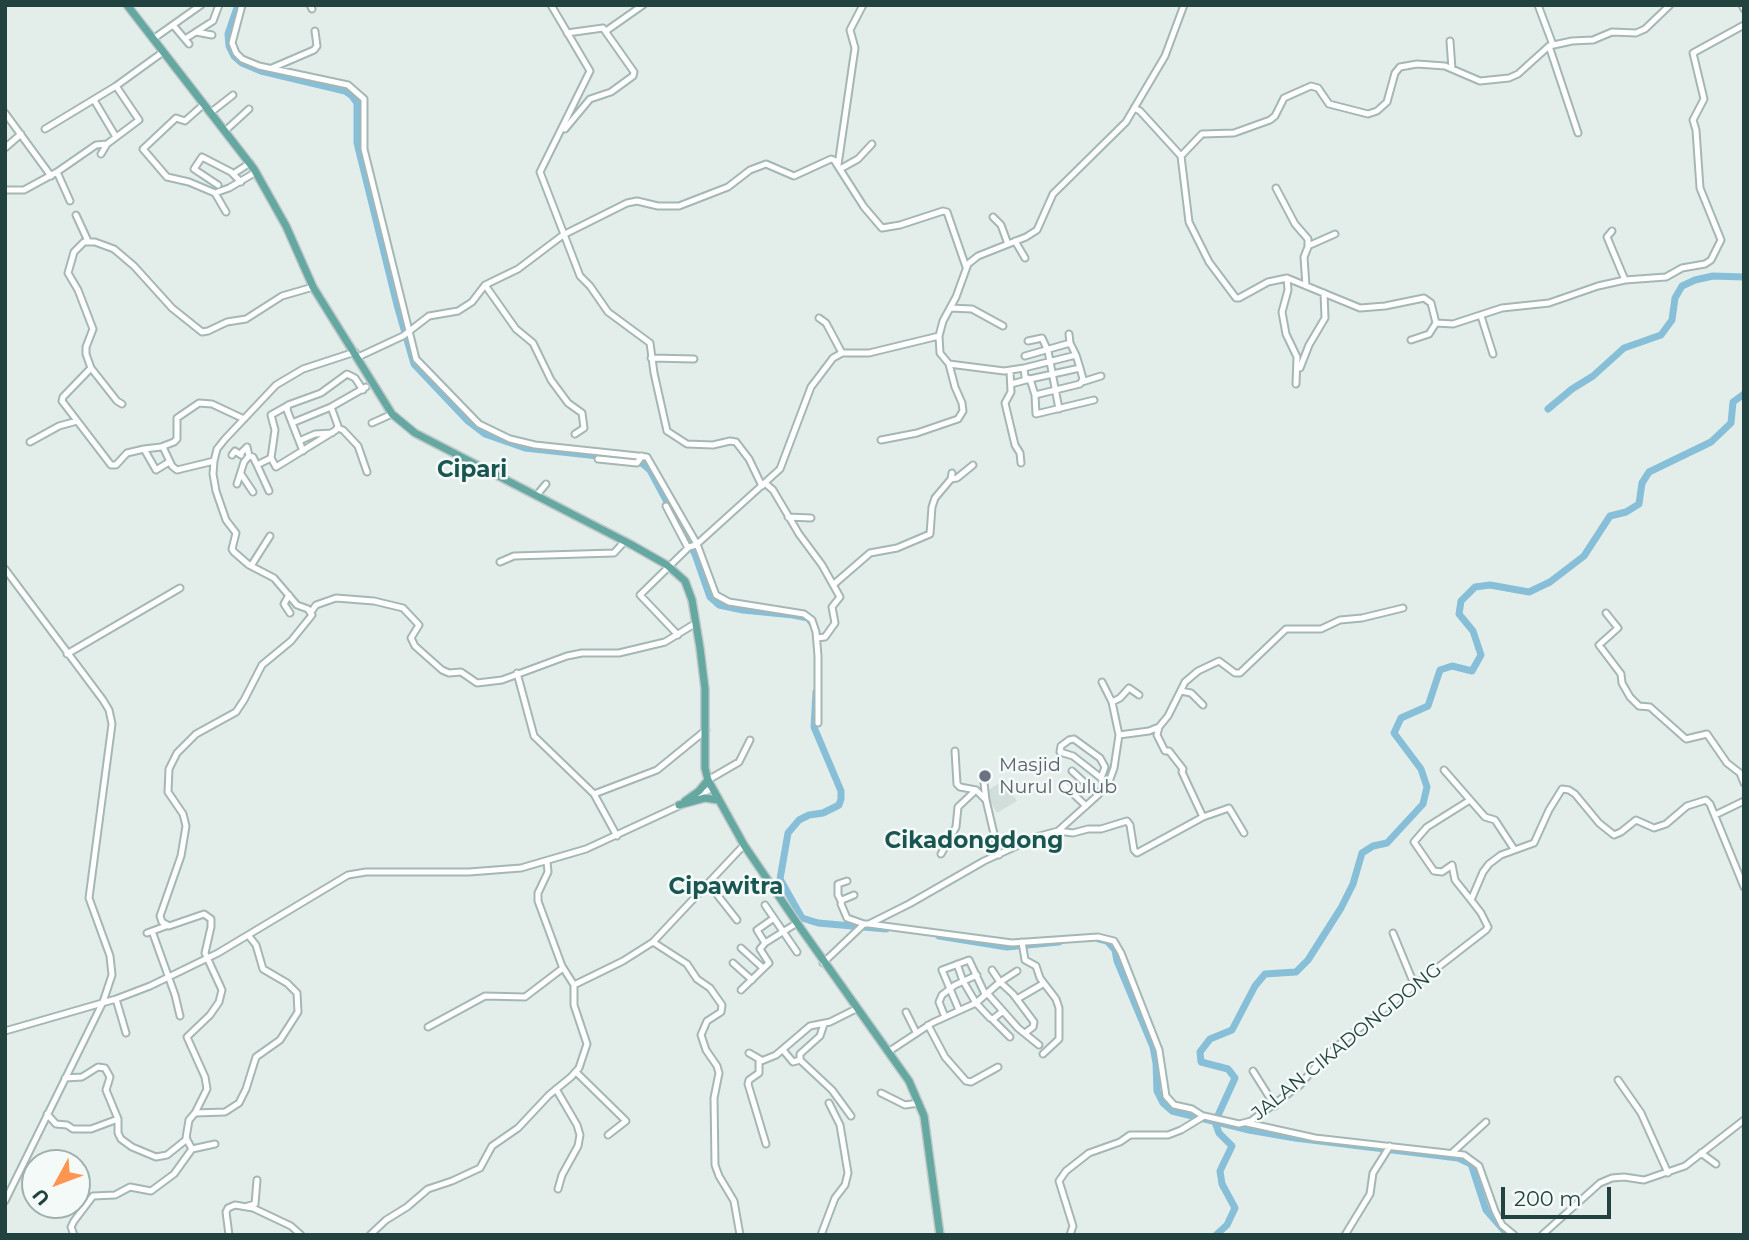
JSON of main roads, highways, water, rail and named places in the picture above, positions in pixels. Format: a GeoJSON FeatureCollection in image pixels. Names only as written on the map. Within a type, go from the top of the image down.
{"type":"FeatureCollection","features":[{"type":"Feature","properties":{"kind":"main road"},"geometry":{"type":"LineString","coordinates":[[129,8],[256,172],[313,287],[356,355],[366,387],[392,414],[415,433],[670,567],[689,588],[705,690],[705,768],[711,789],[744,845],[823,963],[909,1080],[924,1116],[940,1235]]}},
{"type":"Feature","properties":{"kind":"main road"},"geometry":{"type":"LineString","coordinates":[[708,780],[699,791],[679,805],[702,799],[718,800]]}},
{"type":"Feature","properties":{"kind":"waterway"},"geometry":{"type":"LineString","coordinates":[[238,5],[228,34],[229,46],[234,56],[242,63],[261,71],[345,91],[357,103],[357,143],[414,364],[468,421],[485,434],[525,448],[635,460],[643,464],[650,470],[695,554],[710,597],[719,605],[793,615],[808,618],[811,622]]}},
{"type":"Feature","properties":{"kind":"waterway"},"geometry":{"type":"LineString","coordinates":[[1548,409],[1593,376],[1624,348],[1661,335],[1672,320],[1675,298],[1682,286],[1713,276],[1744,277]]}},
{"type":"Feature","properties":{"kind":"waterway"},"geometry":{"type":"LineString","coordinates":[[1216,1235],[1227,1225],[1235,1208],[1222,1184],[1220,1171],[1232,1146],[1219,1133],[1215,1122],[1235,1078],[1228,1069],[1201,1062],[1200,1052],[1210,1039],[1232,1030],[1255,986],[1265,974],[1296,972],[1308,960],[1341,908],[1353,884],[1362,853],[1373,846],[1387,843],[1423,804],[1427,787],[1421,769],[1394,733],[1401,718],[1428,706],[1440,670],[1452,666],[1472,671],[1481,655],[1473,631],[1459,614],[1461,601],[1475,587],[1490,585],[1529,592],[1550,582],[1584,556],[1610,516],[1626,512],[1639,504],[1642,483],[1649,472],[1711,442],[1731,423],[1733,402],[1744,394]]}},
{"type":"Feature","properties":{"kind":"waterway"},"geometry":{"type":"LineString","coordinates":[[14,585],[30,606]]}},
{"type":"Feature","properties":{"kind":"waterway"},"geometry":{"type":"LineString","coordinates":[[816,692],[814,727],[841,791],[841,799],[839,805],[799,820],[788,833],[780,879],[802,918],[818,923],[886,929]]}},
{"type":"Feature","properties":{"kind":"waterway"},"geometry":{"type":"LineString","coordinates":[[939,936],[1007,947],[1059,942]]}},
{"type":"Feature","properties":{"kind":"waterway"},"geometry":{"type":"LineString","coordinates":[[1099,939],[1107,941],[1115,950],[1117,961],[1153,1047],[1157,1091],[1163,1103],[1172,1111],[1295,1138],[1458,1158],[1471,1164],[1486,1210],[1508,1235]]}},
{"type":"Feature","properties":{"kind":"place","name":"Masjid Nurul Qulub"},"geometry":{"type":"Point","coordinates":[985,776]}},
{"type":"Feature","properties":{"kind":"district","name":"Cipari"},"geometry":{"type":"Point","coordinates":[472,470]}},
{"type":"Feature","properties":{"kind":"district","name":"Cikadongdong"},"geometry":{"type":"Point","coordinates":[974,841]}},
{"type":"Feature","properties":{"kind":"district","name":"Cipawitra"},"geometry":{"type":"Point","coordinates":[726,887]}}]}
